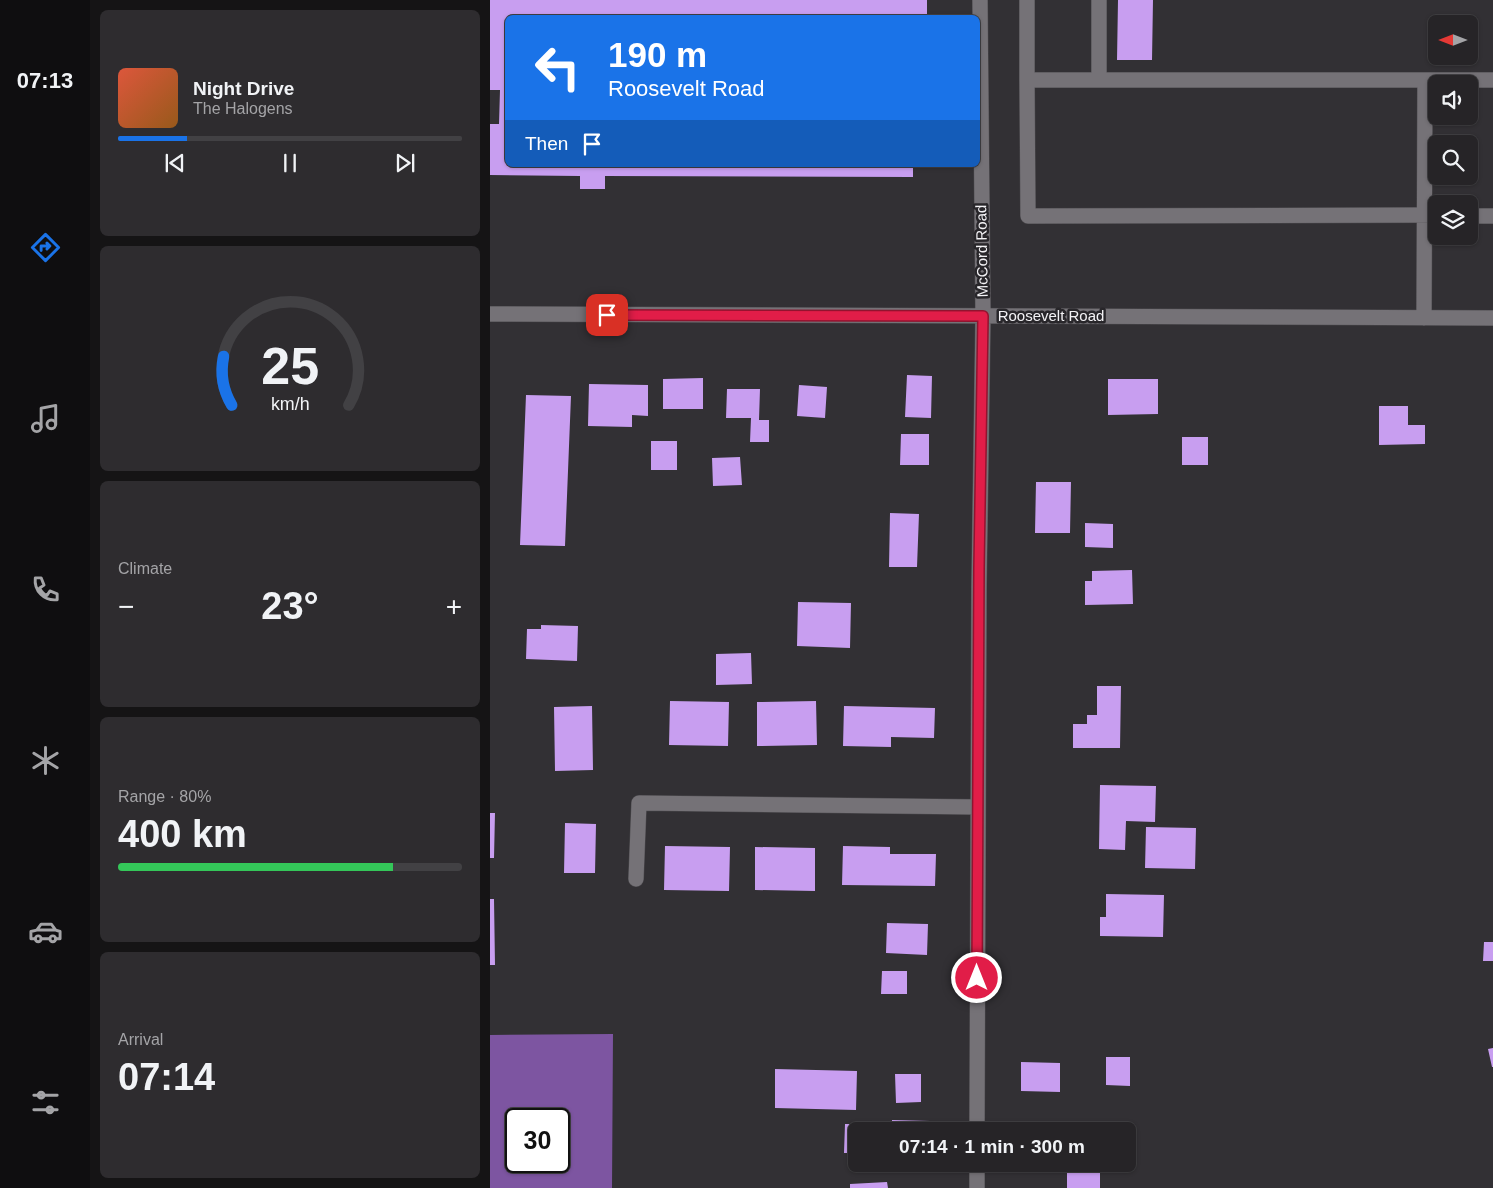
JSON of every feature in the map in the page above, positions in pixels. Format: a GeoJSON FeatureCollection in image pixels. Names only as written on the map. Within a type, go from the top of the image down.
{"type":"FeatureCollection","features":[{"type":"Feature","properties":{"kind":"street","name":"McCord Road"},"geometry":{"type":"LineString","coordinates":[[977,1122],[983,316],[980,0]]}},
{"type":"Feature","properties":{"kind":"street"},"geometry":{"type":"LineString","coordinates":[[1027,0],[1028,216],[1428,215]]}},
{"type":"Feature","properties":{"kind":"street"},"geometry":{"type":"LineString","coordinates":[[1099,0],[1099,80]]}},
{"type":"Feature","properties":{"kind":"street"},"geometry":{"type":"LineString","coordinates":[[1027,80],[1493,80]]}},
{"type":"Feature","properties":{"kind":"street"},"geometry":{"type":"LineString","coordinates":[[1426,80],[1429,195]]}},
{"type":"Feature","properties":{"kind":"street"},"geometry":{"type":"LineString","coordinates":[[1478,216],[1493,216]]}},
{"type":"Feature","properties":{"kind":"street"},"geometry":{"type":"LineString","coordinates":[[1424,318],[1428,245]]}},
{"type":"Feature","properties":{"kind":"street","name":"Roosevelt Road"},"geometry":{"type":"LineString","coordinates":[[490,314],[1493,318]]}},
{"type":"Feature","properties":{"kind":"street"},"geometry":{"type":"LineString","coordinates":[[636,879],[639,803],[978,806]]}},
{"type":"Feature","properties":{"kind":"street"},"geometry":{"type":"LineString","coordinates":[[977,1172],[977,1188]]}},
{"type":"Feature","properties":{"kind":"shaded area"},"geometry":{"type":"Polygon","coordinates":[[[613,1034],[612,1188],[490,1188],[490,1035],[613,1034]]]}},
{"type":"Feature","properties":{"kind":"building"},"geometry":{"type":"Polygon","coordinates":[[[490,0],[927,0],[927,15],[505,15],[505,167],[913,167],[913,177],[605,176],[605,189],[580,189],[580,176],[490,175],[490,124],[499,124],[500,90],[490,90],[490,0]]]}},
{"type":"Feature","properties":{"kind":"building"},"geometry":{"type":"Polygon","coordinates":[[[1118,0],[1153,0],[1152,60],[1117,60],[1118,0]]]}},
{"type":"Feature","properties":{"kind":"building"},"geometry":{"type":"Polygon","coordinates":[[[907,375],[932,376],[931,418],[905,417],[907,375]]]}},
{"type":"Feature","properties":{"kind":"building"},"geometry":{"type":"Polygon","coordinates":[[[703,378],[703,409],[663,409],[663,379],[703,378]]]}},
{"type":"Feature","properties":{"kind":"building"},"geometry":{"type":"Polygon","coordinates":[[[1108,379],[1158,379],[1158,414],[1108,415],[1108,379]]]}},
{"type":"Feature","properties":{"kind":"building"},"geometry":{"type":"Polygon","coordinates":[[[589,384],[648,385],[648,416],[632,415],[632,427],[588,426],[589,384]]]}},
{"type":"Feature","properties":{"kind":"building"},"geometry":{"type":"Polygon","coordinates":[[[799,385],[827,387],[825,418],[797,416],[799,385]]]}},
{"type":"Feature","properties":{"kind":"building"},"geometry":{"type":"Polygon","coordinates":[[[727,389],[760,389],[759,420],[769,420],[769,442],[750,442],[751,418],[726,418],[727,389]]]}},
{"type":"Feature","properties":{"kind":"building"},"geometry":{"type":"Polygon","coordinates":[[[526,395],[571,396],[565,546],[520,545],[526,395]]]}},
{"type":"Feature","properties":{"kind":"building"},"geometry":{"type":"Polygon","coordinates":[[[1379,406],[1408,406],[1408,425],[1425,425],[1425,444],[1379,445],[1379,406]]]}},
{"type":"Feature","properties":{"kind":"building"},"geometry":{"type":"Polygon","coordinates":[[[901,434],[929,434],[929,465],[900,465],[901,434]]]}},
{"type":"Feature","properties":{"kind":"building"},"geometry":{"type":"Polygon","coordinates":[[[1182,437],[1208,437],[1208,465],[1182,465],[1182,437]]]}},
{"type":"Feature","properties":{"kind":"building"},"geometry":{"type":"Polygon","coordinates":[[[651,441],[677,441],[677,470],[651,470],[651,441]]]}},
{"type":"Feature","properties":{"kind":"building"},"geometry":{"type":"Polygon","coordinates":[[[740,457],[742,485],[713,486],[712,458],[740,457]]]}},
{"type":"Feature","properties":{"kind":"building"},"geometry":{"type":"Polygon","coordinates":[[[1036,482],[1071,482],[1070,533],[1035,533],[1036,482]]]}},
{"type":"Feature","properties":{"kind":"building"},"geometry":{"type":"Polygon","coordinates":[[[890,513],[919,514],[917,567],[889,567],[890,513]]]}},
{"type":"Feature","properties":{"kind":"building"},"geometry":{"type":"Polygon","coordinates":[[[1085,523],[1113,524],[1113,548],[1085,547],[1085,523]]]}},
{"type":"Feature","properties":{"kind":"building"},"geometry":{"type":"Polygon","coordinates":[[[1132,570],[1133,604],[1085,605],[1085,581],[1092,581],[1092,571],[1132,570]]]}},
{"type":"Feature","properties":{"kind":"building"},"geometry":{"type":"Polygon","coordinates":[[[798,602],[851,603],[850,648],[797,646],[798,602]]]}},
{"type":"Feature","properties":{"kind":"building"},"geometry":{"type":"Polygon","coordinates":[[[541,625],[578,626],[577,661],[526,659],[527,629],[541,629],[541,625]]]}},
{"type":"Feature","properties":{"kind":"building"},"geometry":{"type":"Polygon","coordinates":[[[751,653],[752,684],[716,685],[716,654],[751,653]]]}},
{"type":"Feature","properties":{"kind":"building"},"geometry":{"type":"Polygon","coordinates":[[[1097,686],[1121,686],[1120,748],[1073,748],[1073,724],[1087,724],[1087,715],[1097,715],[1097,686]]]}},
{"type":"Feature","properties":{"kind":"building"},"geometry":{"type":"Polygon","coordinates":[[[670,701],[729,702],[728,746],[669,745],[670,701]]]}},
{"type":"Feature","properties":{"kind":"building"},"geometry":{"type":"Polygon","coordinates":[[[816,701],[817,745],[757,746],[757,702],[816,701]]]}},
{"type":"Feature","properties":{"kind":"building"},"geometry":{"type":"Polygon","coordinates":[[[592,706],[593,770],[555,771],[554,707],[592,706]]]}},
{"type":"Feature","properties":{"kind":"building"},"geometry":{"type":"Polygon","coordinates":[[[844,706],[935,708],[934,738],[891,737],[891,747],[843,746],[844,706]]]}},
{"type":"Feature","properties":{"kind":"building"},"geometry":{"type":"Polygon","coordinates":[[[1100,785],[1156,786],[1155,822],[1126,821],[1125,850],[1099,849],[1100,785]]]}},
{"type":"Feature","properties":{"kind":"building"},"geometry":{"type":"Polygon","coordinates":[[[490,813],[495,813],[494,858],[490,858],[490,813]]]}},
{"type":"Feature","properties":{"kind":"building"},"geometry":{"type":"Polygon","coordinates":[[[565,823],[596,824],[595,873],[564,873],[565,823]]]}},
{"type":"Feature","properties":{"kind":"building"},"geometry":{"type":"Polygon","coordinates":[[[1146,827],[1196,828],[1195,869],[1145,868],[1146,827]]]}},
{"type":"Feature","properties":{"kind":"building"},"geometry":{"type":"Polygon","coordinates":[[[665,846],[730,847],[729,891],[664,890],[665,846]]]}},
{"type":"Feature","properties":{"kind":"building"},"geometry":{"type":"Polygon","coordinates":[[[843,846],[890,847],[890,854],[936,854],[935,886],[842,885],[843,846]]]}},
{"type":"Feature","properties":{"kind":"building"},"geometry":{"type":"Polygon","coordinates":[[[755,847],[815,848],[815,891],[755,890],[755,847]]]}},
{"type":"Feature","properties":{"kind":"building"},"geometry":{"type":"Polygon","coordinates":[[[1106,894],[1164,895],[1163,937],[1100,936],[1100,917],[1106,917],[1106,894]]]}},
{"type":"Feature","properties":{"kind":"building"},"geometry":{"type":"Polygon","coordinates":[[[490,899],[494,899],[495,965],[490,965],[490,899]]]}},
{"type":"Feature","properties":{"kind":"building"},"geometry":{"type":"Polygon","coordinates":[[[887,923],[928,924],[927,955],[886,953],[887,923]]]}},
{"type":"Feature","properties":{"kind":"building"},"geometry":{"type":"Polygon","coordinates":[[[1484,942],[1493,942],[1493,961],[1483,961],[1484,942]]]}},
{"type":"Feature","properties":{"kind":"building"},"geometry":{"type":"Polygon","coordinates":[[[882,971],[907,971],[907,994],[881,994],[882,971]]]}},
{"type":"Feature","properties":{"kind":"building"},"geometry":{"type":"Polygon","coordinates":[[[1493,1048],[1493,1067],[1492,1067],[1488,1049],[1493,1048]]]}},
{"type":"Feature","properties":{"kind":"building"},"geometry":{"type":"Polygon","coordinates":[[[1106,1057],[1130,1057],[1130,1086],[1106,1085],[1106,1057]]]}},
{"type":"Feature","properties":{"kind":"building"},"geometry":{"type":"Polygon","coordinates":[[[1021,1062],[1060,1063],[1060,1092],[1021,1091],[1021,1062]]]}},
{"type":"Feature","properties":{"kind":"building"},"geometry":{"type":"Polygon","coordinates":[[[775,1069],[857,1071],[856,1110],[775,1108],[775,1069]]]}},
{"type":"Feature","properties":{"kind":"building"},"geometry":{"type":"Polygon","coordinates":[[[895,1074],[921,1074],[921,1102],[896,1103],[895,1074]]]}},
{"type":"Feature","properties":{"kind":"building"},"geometry":{"type":"Polygon","coordinates":[[[892,1120],[930,1121],[930,1122],[892,1122],[892,1120]]]}},
{"type":"Feature","properties":{"kind":"building"},"geometry":{"type":"Polygon","coordinates":[[[845,1124],[848,1124],[848,1153],[844,1153],[845,1124]]]}},
{"type":"Feature","properties":{"kind":"building"},"geometry":{"type":"Polygon","coordinates":[[[1067,1172],[1100,1172],[1100,1188],[1067,1188],[1067,1172]]]}},
{"type":"Feature","properties":{"kind":"building"},"geometry":{"type":"Polygon","coordinates":[[[887,1182],[888,1188],[850,1188],[850,1184],[887,1182]]]}},
{"type":"Feature","properties":{"kind":"route"},"geometry":{"type":"LineString","coordinates":[[607,315],[983,316],[979,568],[977,978]]}}]}
